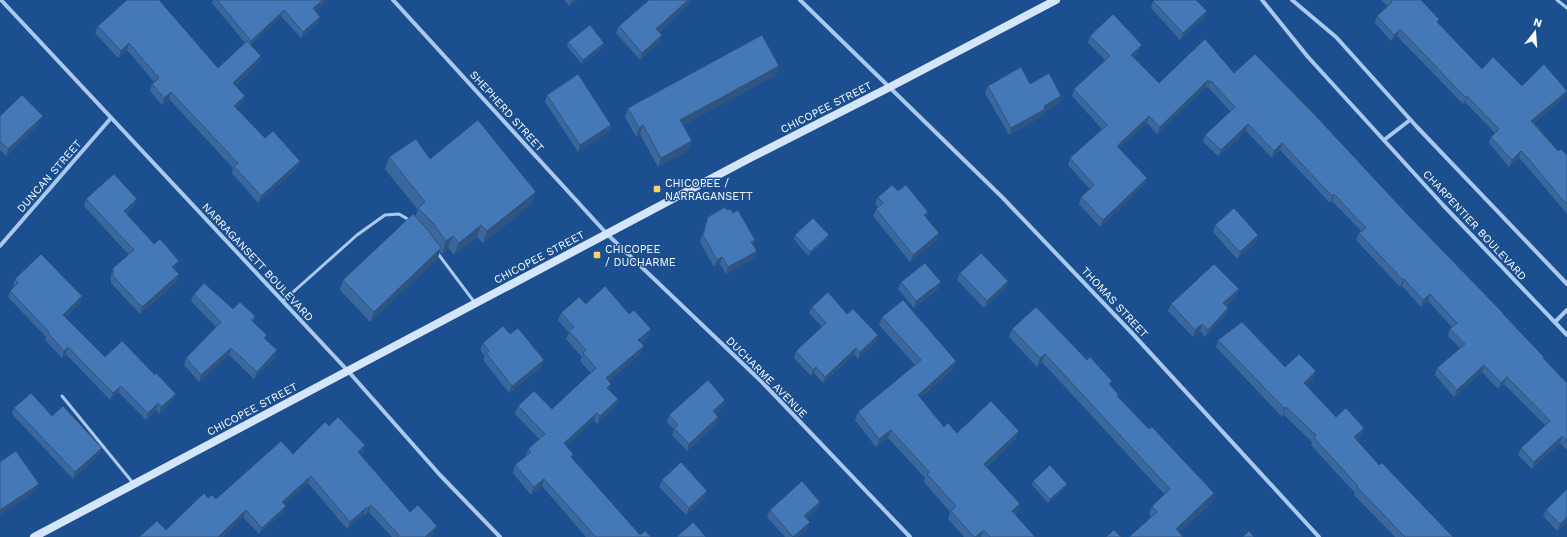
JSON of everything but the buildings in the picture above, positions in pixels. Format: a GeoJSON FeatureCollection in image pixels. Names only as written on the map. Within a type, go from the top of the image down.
{"type":"FeatureCollection","features":[{"type":"Feature","properties":{"kind":"main road","name":"CHICOPEE STREET"},"geometry":{"type":"LineString","coordinates":[[34,537],[752,157],[1056,0]]}},
{"type":"Feature","properties":{"kind":"street","name":"NARRAGANSETT BOULEVARD"},"geometry":{"type":"LineString","coordinates":[[1,0],[348,370],[440,475],[500,537]]}},
{"type":"Feature","properties":{"kind":"street","name":"SHEPHERD STREET"},"geometry":{"type":"LineString","coordinates":[[393,0],[607,234]]}},
{"type":"Feature","properties":{"kind":"street","name":"THOMAS STREET"},"geometry":{"type":"LineString","coordinates":[[800,0],[1002,197],[1126,327],[1319,537]]}},
{"type":"Feature","properties":{"kind":"street","name":"CHARPENTIER BOULEVARD"},"geometry":{"type":"LineString","coordinates":[[1262,0],[1308,57],[1443,205],[1567,335]]}},
{"type":"Feature","properties":{"kind":"street"},"geometry":{"type":"LineString","coordinates":[[1292,0],[1336,37],[1410,120],[1567,284]]}},
{"type":"Feature","properties":{"kind":"street","name":"DUNCAN STREET"},"geometry":{"type":"LineString","coordinates":[[0,246],[111,118]]}},
{"type":"Feature","properties":{"kind":"street"},"geometry":{"type":"LineString","coordinates":[[1384,140],[1410,120]]}},
{"type":"Feature","properties":{"kind":"street","name":"DUCHARME AVENUE"},"geometry":{"type":"LineString","coordinates":[[607,234],[762,382],[910,537]]}},
{"type":"Feature","properties":{"kind":"street"},"geometry":{"type":"LineString","coordinates":[[1554,322],[1567,310]]}},
{"type":"Feature","properties":{"kind":"lane"},"geometry":{"type":"LineString","coordinates":[[1557,0],[1567,8]]}},
{"type":"Feature","properties":{"kind":"lane"},"geometry":{"type":"LineString","coordinates":[[282,301],[356,235],[385,215],[399,214],[405,216],[416,226]]}},
{"type":"Feature","properties":{"kind":"lane"},"geometry":{"type":"LineString","coordinates":[[435,249],[475,303]]}},
{"type":"Feature","properties":{"kind":"lane"},"geometry":{"type":"LineString","coordinates":[[62,396],[134,484]]}},
{"type":"Feature","properties":{"kind":"place","name":"CHICOPEE / NARRAGANSETT"},"geometry":{"type":"Point","coordinates":[657,189]}},
{"type":"Feature","properties":{"kind":"place","name":"CHICOPEE / DUCHARME"},"geometry":{"type":"Point","coordinates":[597,255]}}]}
